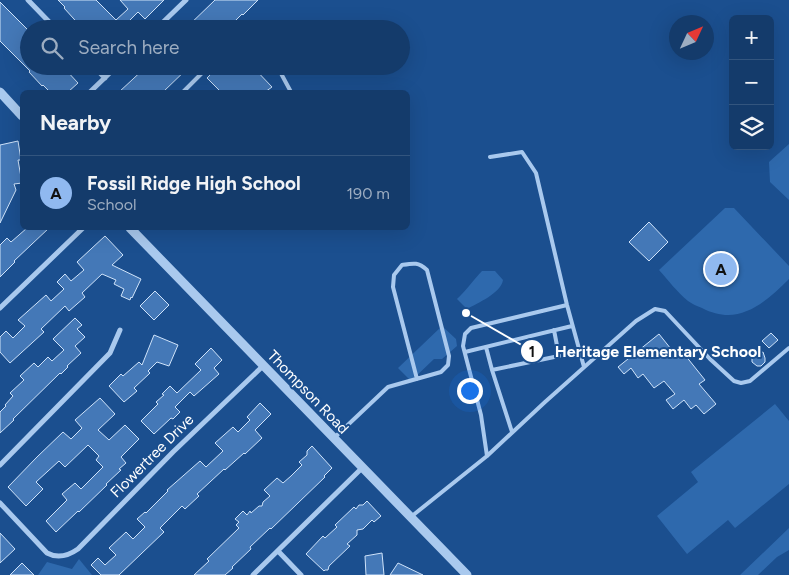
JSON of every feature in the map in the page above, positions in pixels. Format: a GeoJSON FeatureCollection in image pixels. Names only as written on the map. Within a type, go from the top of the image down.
{"type":"FeatureCollection","features":[{"type":"Feature","properties":{"kind":"street"},"geometry":{"type":"LineString","coordinates":[[28,0],[47,20]]}},
{"type":"Feature","properties":{"kind":"street"},"geometry":{"type":"LineString","coordinates":[[165,20],[186,0]]}},
{"type":"Feature","properties":{"kind":"street"},"geometry":{"type":"LineString","coordinates":[[102,75],[105,78]]}},
{"type":"Feature","properties":{"kind":"street"},"geometry":{"type":"LineString","coordinates":[[92,90],[108,75]]}},
{"type":"Feature","properties":{"kind":"street"},"geometry":{"type":"LineString","coordinates":[[0,92],[20,114]]}},
{"type":"Feature","properties":{"kind":"street"},"geometry":{"type":"LineString","coordinates":[[0,308],[80,230]]}},
{"type":"Feature","properties":{"kind":"street","name":"Thompson Road"},"geometry":{"type":"LineString","coordinates":[[132,230],[467,575]]}},
{"type":"Feature","properties":{"kind":"street"},"geometry":{"type":"LineString","coordinates":[[0,465],[110,353],[120,330]]}},
{"type":"Feature","properties":{"kind":"street","name":"Flowertree Drive"},"geometry":{"type":"LineString","coordinates":[[0,503],[47,553],[55,557],[69,555],[78,549],[173,452],[264,365]]}},
{"type":"Feature","properties":{"kind":"street"},"geometry":{"type":"LineString","coordinates":[[253,575],[362,468]]}},
{"type":"Feature","properties":{"kind":"street"},"geometry":{"type":"LineString","coordinates":[[278,551],[301,575]]}},
{"type":"Feature","properties":{"kind":"lane"},"geometry":{"type":"LineString","coordinates":[[185,90],[200,75]]}},
{"type":"Feature","properties":{"kind":"lane"},"geometry":{"type":"LineString","coordinates":[[282,75],[290,90]]}},
{"type":"Feature","properties":{"kind":"lane"},"geometry":{"type":"LineString","coordinates":[[490,157],[522,152],[536,173],[572,326],[584,367]]}},
{"type":"Feature","properties":{"kind":"lane"},"geometry":{"type":"LineString","coordinates":[[334,438],[388,387],[417,379],[441,372],[448,365],[449,356],[427,270],[414,263],[402,265],[394,275],[393,287],[417,379]]}},
{"type":"Feature","properties":{"kind":"lane"},"geometry":{"type":"LineString","coordinates":[[487,456],[481,415],[464,352],[465,334],[471,328],[567,305]]}},
{"type":"Feature","properties":{"kind":"lane"},"geometry":{"type":"LineString","coordinates":[[411,517],[487,456],[636,321],[656,309],[665,310],[710,359],[734,381],[741,383],[750,380],[789,348]]}},
{"type":"Feature","properties":{"kind":"lane"},"geometry":{"type":"LineString","coordinates":[[464,352],[572,326]]}},
{"type":"Feature","properties":{"kind":"lane"},"geometry":{"type":"LineString","coordinates":[[492,370],[559,356],[554,330]]}},
{"type":"Feature","properties":{"kind":"lane"},"geometry":{"type":"LineString","coordinates":[[486,347],[512,432]]}},
{"type":"Feature","properties":{"kind":"shaded area"},"geometry":{"type":"Polygon","coordinates":[[[789,144],[789,200],[770,182],[769,162],[789,144]]]}},
{"type":"Feature","properties":{"kind":"shaded area"},"geometry":{"type":"Polygon","coordinates":[[[725,208],[734,208],[789,266],[789,279],[770,297],[750,310],[739,314],[727,315],[696,306],[676,290],[659,270],[725,208]]]}},
{"type":"Feature","properties":{"kind":"shaded area"},"geometry":{"type":"Polygon","coordinates":[[[482,271],[495,271],[503,280],[494,293],[467,309],[457,299],[482,271]]]}},
{"type":"Feature","properties":{"kind":"shaded area"},"geometry":{"type":"Polygon","coordinates":[[[442,326],[456,339],[457,346],[442,359],[434,359],[411,381],[398,368],[442,326]]]}},
{"type":"Feature","properties":{"kind":"shaded area"},"geometry":{"type":"Polygon","coordinates":[[[775,404],[789,421],[789,484],[735,528],[728,520],[687,554],[657,516],[698,482],[691,472],[775,404]]]}},
{"type":"Feature","properties":{"kind":"shaded area"},"geometry":{"type":"Polygon","coordinates":[[[789,528],[789,550],[777,557],[758,575],[740,575],[789,528]]]}},
{"type":"Feature","properties":{"kind":"shaded area"},"geometry":{"type":"Polygon","coordinates":[[[79,559],[92,575],[38,575],[47,562],[72,569],[79,559]]]}},
{"type":"Feature","properties":{"kind":"building"},"geometry":{"type":"Polygon","coordinates":[[[58,0],[96,0],[116,20],[75,20],[58,0]]]}},
{"type":"Feature","properties":{"kind":"building"},"geometry":{"type":"Polygon","coordinates":[[[120,0],[164,0],[145,19],[138,12],[130,20],[116,20],[128,9],[120,0]]]}},
{"type":"Feature","properties":{"kind":"building"},"geometry":{"type":"Polygon","coordinates":[[[215,0],[258,0],[236,20],[194,20],[215,0]]]}},
{"type":"Feature","properties":{"kind":"building"},"geometry":{"type":"Polygon","coordinates":[[[0,2],[20,22],[20,61],[0,41],[0,2]]]}},
{"type":"Feature","properties":{"kind":"building"},"geometry":{"type":"Polygon","coordinates":[[[32,75],[71,75],[78,83],[70,90],[48,90],[32,75]]]}},
{"type":"Feature","properties":{"kind":"building"},"geometry":{"type":"Polygon","coordinates":[[[137,75],[181,75],[165,90],[121,90],[137,75]]]}},
{"type":"Feature","properties":{"kind":"building"},"geometry":{"type":"Polygon","coordinates":[[[210,75],[261,75],[272,87],[268,90],[219,90],[207,78],[210,75]]]}},
{"type":"Feature","properties":{"kind":"building"},"geometry":{"type":"Polygon","coordinates":[[[18,141],[20,183],[14,184],[16,190],[0,223],[0,145],[18,141]]]}},
{"type":"Feature","properties":{"kind":"building"},"geometry":{"type":"Polygon","coordinates":[[[649,222],[668,242],[649,261],[629,242],[649,222]]]}},
{"type":"Feature","properties":{"kind":"building"},"geometry":{"type":"Polygon","coordinates":[[[25,230],[47,230],[0,277],[0,245],[7,238],[11,242],[25,230]]]}},
{"type":"Feature","properties":{"kind":"building"},"geometry":{"type":"Polygon","coordinates":[[[105,236],[123,255],[112,265],[141,279],[132,298],[130,300],[121,296],[124,289],[114,284],[116,280],[102,274],[82,293],[85,297],[69,311],[65,306],[41,329],[44,332],[10,363],[0,352],[0,337],[6,331],[13,338],[25,326],[18,320],[46,295],[51,301],[64,289],[57,282],[65,274],[71,281],[84,270],[77,262],[105,236]]]}},
{"type":"Feature","properties":{"kind":"building"},"geometry":{"type":"Polygon","coordinates":[[[155,291],[169,305],[154,320],[140,306],[155,291]]]}},
{"type":"Feature","properties":{"kind":"building"},"geometry":{"type":"Polygon","coordinates":[[[75,318],[82,325],[77,329],[85,337],[75,346],[81,353],[0,433],[0,412],[13,396],[10,393],[24,380],[20,376],[34,363],[38,367],[48,357],[52,361],[64,350],[53,339],[75,318]]]}},
{"type":"Feature","properties":{"kind":"building"},"geometry":{"type":"Polygon","coordinates":[[[771,333],[778,340],[769,348],[762,341],[771,333]]]}},
{"type":"Feature","properties":{"kind":"building"},"geometry":{"type":"Polygon","coordinates":[[[659,334],[675,354],[681,350],[705,380],[699,384],[716,404],[704,414],[696,405],[691,409],[684,400],[673,409],[666,400],[675,394],[664,381],[654,388],[643,374],[638,378],[631,368],[624,374],[618,367],[659,334]]]}},
{"type":"Feature","properties":{"kind":"building"},"geometry":{"type":"Polygon","coordinates":[[[154,335],[178,345],[169,366],[157,362],[148,371],[150,373],[134,388],[137,391],[124,402],[109,386],[121,374],[123,376],[139,362],[142,365],[154,335]]]}},
{"type":"Feature","properties":{"kind":"building"},"geometry":{"type":"Polygon","coordinates":[[[211,348],[222,360],[214,368],[219,374],[194,396],[190,392],[175,407],[180,412],[154,434],[141,421],[158,404],[156,402],[170,386],[177,393],[201,370],[195,364],[211,348]]]}},
{"type":"Feature","properties":{"kind":"building"},"geometry":{"type":"Polygon","coordinates":[[[763,352],[765,362],[761,366],[757,366],[752,362],[752,358],[755,354],[763,352]]]}},
{"type":"Feature","properties":{"kind":"building"},"geometry":{"type":"Polygon","coordinates":[[[100,398],[115,414],[98,430],[109,440],[125,425],[139,439],[121,457],[126,463],[119,469],[121,470],[56,532],[46,521],[67,500],[62,494],[75,483],[81,489],[103,467],[96,460],[99,456],[88,445],[65,467],[59,461],[36,482],[43,489],[26,506],[8,487],[63,432],[71,439],[82,428],[75,420],[100,398]]]}},
{"type":"Feature","properties":{"kind":"building"},"geometry":{"type":"Polygon","coordinates":[[[260,403],[271,414],[255,430],[262,438],[245,454],[224,469],[197,494],[199,496],[185,509],[182,506],[160,528],[164,532],[119,575],[101,575],[91,565],[98,558],[105,565],[116,555],[109,548],[126,532],[133,539],[145,527],[137,519],[146,513],[167,490],[200,461],[206,467],[223,451],[215,443],[233,427],[238,432],[250,420],[247,417],[260,403]]]}},
{"type":"Feature","properties":{"kind":"building"},"geometry":{"type":"Polygon","coordinates":[[[312,446],[332,468],[325,477],[250,547],[251,549],[225,575],[194,575],[209,561],[207,559],[239,528],[236,525],[239,522],[235,519],[243,511],[247,515],[250,511],[251,513],[259,506],[262,506],[263,502],[270,496],[264,490],[277,478],[283,483],[291,476],[302,465],[299,462],[307,455],[307,451],[312,446]]]}},
{"type":"Feature","properties":{"kind":"building"},"geometry":{"type":"Polygon","coordinates":[[[367,501],[381,516],[374,522],[372,520],[363,529],[357,530],[357,535],[347,544],[350,546],[329,566],[328,570],[324,571],[306,554],[323,536],[325,538],[337,527],[335,525],[354,507],[356,509],[367,501]]]}},
{"type":"Feature","properties":{"kind":"building"},"geometry":{"type":"Polygon","coordinates":[[[0,533],[15,549],[0,563],[0,533]]]}},
{"type":"Feature","properties":{"kind":"building"},"geometry":{"type":"Polygon","coordinates":[[[382,553],[384,575],[366,575],[365,556],[382,553]]]}},
{"type":"Feature","properties":{"kind":"building"},"geometry":{"type":"Polygon","coordinates":[[[22,563],[34,575],[10,575],[22,563]]]}},
{"type":"Feature","properties":{"kind":"building"},"geometry":{"type":"Polygon","coordinates":[[[398,563],[423,575],[390,575],[398,563]]]}},
{"type":"Feature","properties":{"kind":"place","name":"Fossil Ridge High School"},"geometry":{"type":"Point","coordinates":[721,269]}},
{"type":"Feature","properties":{"kind":"place","name":"Heritage Elementary School"},"geometry":{"type":"Point","coordinates":[466,313]}}]}
